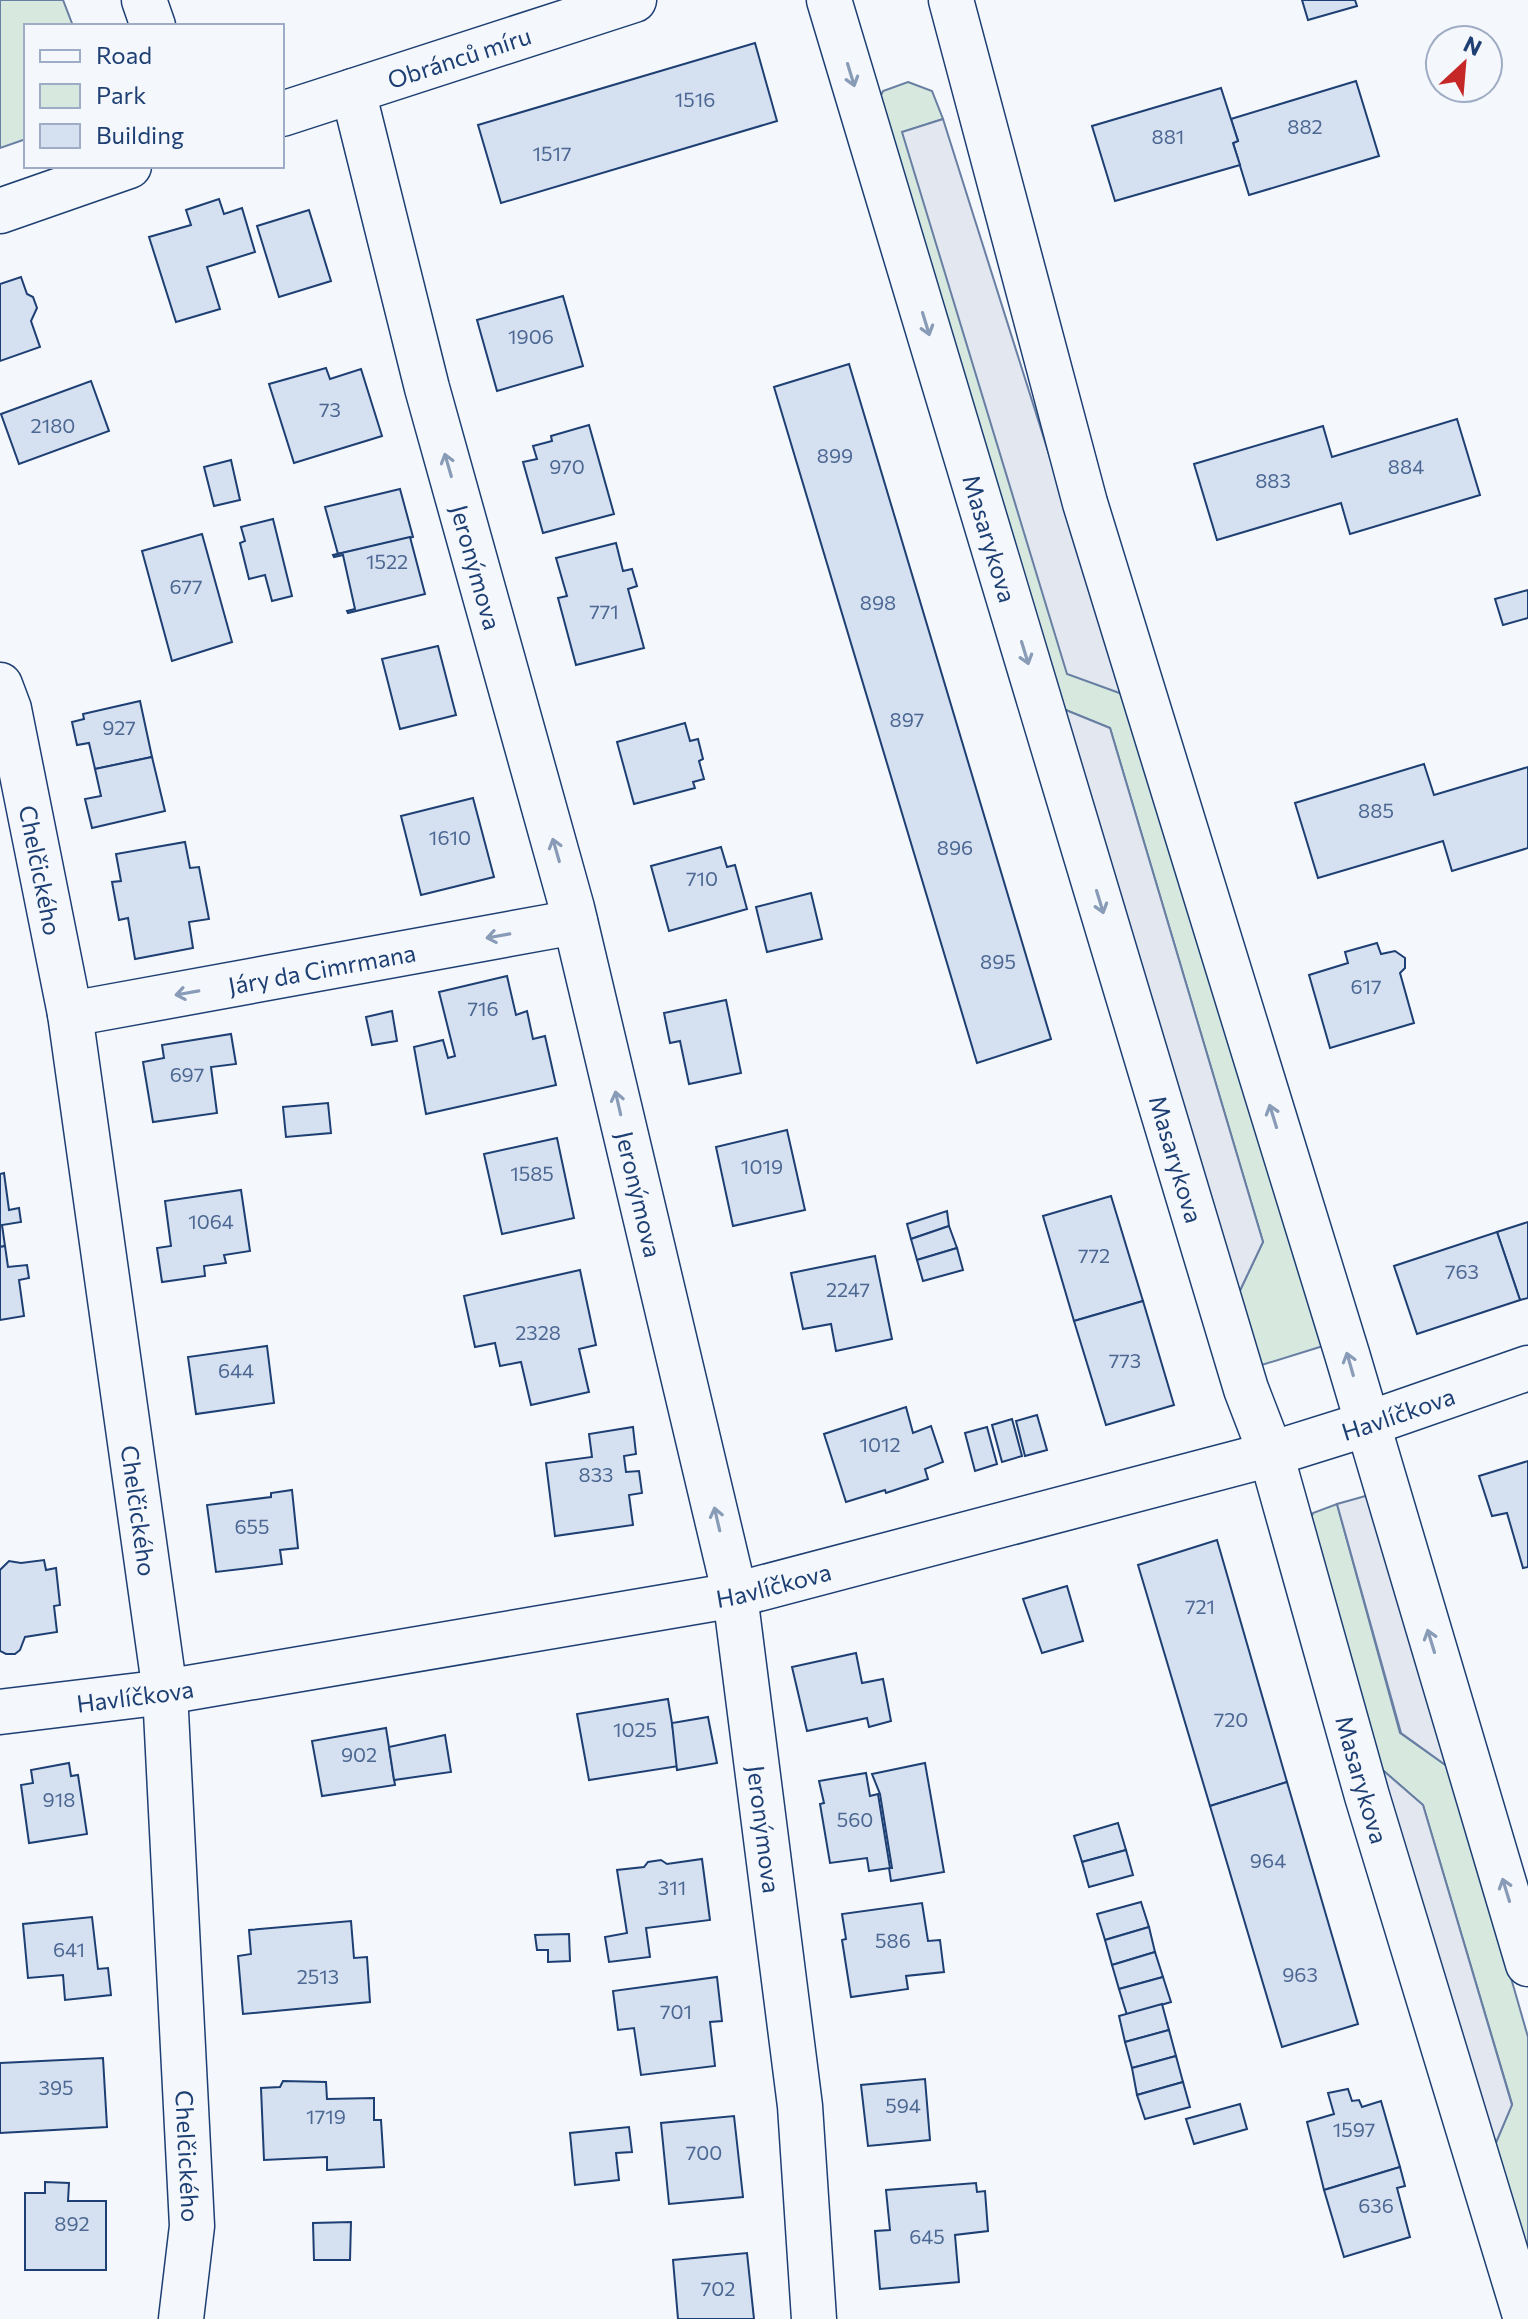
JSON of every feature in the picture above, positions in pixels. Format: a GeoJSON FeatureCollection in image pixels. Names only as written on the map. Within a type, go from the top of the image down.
{"type":"FeatureCollection","features":[{"type":"Feature","properties":{"kind":"street"},"geometry":{"type":"LineString","coordinates":[[144,0],[152,24]]}},
{"type":"Feature","properties":{"kind":"street","name":"Obránců míru"},"geometry":{"type":"LineString","coordinates":[[284,113],[634,0]]}},
{"type":"Feature","properties":{"kind":"street","name":"Masarykova"},"geometry":{"type":"LineString","coordinates":[[829,0],[1246,1389],[1271,1454],[1367,1796],[1526,2319]]}},
{"type":"Feature","properties":{"kind":"street"},"geometry":{"type":"LineString","coordinates":[[951,0],[1085,503],[1367,1424],[1528,1964]]}},
{"type":"Feature","properties":{"kind":"street","name":"Jeronýmova"},"geometry":{"type":"LineString","coordinates":[[353,91],[427,388],[575,922],[735,1595],[800,2106],[814,2319]]}},
{"type":"Feature","properties":{"kind":"street"},"geometry":{"type":"LineString","coordinates":[[0,211],[123,168]]}},
{"type":"Feature","properties":{"kind":"street","name":"Chelčického"},"geometry":{"type":"LineString","coordinates":[[3,702],[70,1014],[165,1692],[192,2226],[181,2319]]}},
{"type":"Feature","properties":{"kind":"street","name":"Járy da Cimrmana"},"geometry":{"type":"LineString","coordinates":[[70,1014],[575,922]]}},
{"type":"Feature","properties":{"kind":"street","name":"Havlíčkova"},"geometry":{"type":"LineString","coordinates":[[0,1712],[165,1692],[735,1595],[1271,1454],[1528,1368]]}},
{"type":"Feature","properties":{"kind":"green space"},"geometry":{"type":"Polygon","coordinates":[[[0,0],[63,0],[72,24],[24,24],[24,140],[0,148],[0,0]]]}},
{"type":"Feature","properties":{"kind":"green space"},"geometry":{"type":"Polygon","coordinates":[[[908,82],[932,91],[943,119],[903,132],[1125,696],[1323,1346],[1252,1368],[1235,1301],[1263,1242],[1110,728],[1051,704],[873,112],[883,91],[908,82]]]}},
{"type":"Feature","properties":{"kind":"green space"},"geometry":{"type":"Polygon","coordinates":[[[1337,1504],[1400,1733],[1451,1769],[1528,2037],[1528,2274],[1492,2152],[1512,2104],[1423,1805],[1378,1766],[1308,1526],[1313,1513],[1337,1504]]]}},
{"type":"Feature","properties":{"kind":"shaded area"},"geometry":{"type":"Polygon","coordinates":[[[943,119],[1125,695],[1067,674],[902,132],[943,119]]]}},
{"type":"Feature","properties":{"kind":"shaded area"},"geometry":{"type":"Polygon","coordinates":[[[1051,704],[1110,728],[1263,1242],[1235,1301],[1051,704]]]}},
{"type":"Feature","properties":{"kind":"shaded area"},"geometry":{"type":"Polygon","coordinates":[[[1369,1495],[1451,1769],[1401,1733],[1337,1504],[1369,1495]]]}},
{"type":"Feature","properties":{"kind":"shaded area"},"geometry":{"type":"Polygon","coordinates":[[[1378,1766],[1423,1805],[1512,2105],[1492,2152],[1378,1766]]]}},
{"type":"Feature","properties":{"kind":"building"},"geometry":{"type":"Polygon","coordinates":[[[1302,0],[1355,0],[1357,6],[1308,20],[1302,0]]]}},
{"type":"Feature","properties":{"kind":"building"},"geometry":{"type":"Polygon","coordinates":[[[755,43],[777,121],[501,203],[478,125],[755,43]]]}},
{"type":"Feature","properties":{"kind":"building"},"geometry":{"type":"Polygon","coordinates":[[[1356,81],[1379,156],[1249,195],[1233,143],[1238,141],[1231,119],[1356,81]]]}},
{"type":"Feature","properties":{"kind":"building"},"geometry":{"type":"Polygon","coordinates":[[[1221,88],[1238,141],[1233,143],[1240,165],[1115,201],[1092,126],[1221,88]]]}},
{"type":"Feature","properties":{"kind":"building"},"geometry":{"type":"Polygon","coordinates":[[[219,199],[224,214],[242,208],[255,252],[207,267],[220,309],[176,322],[149,237],[191,225],[186,210],[219,199]]]}},
{"type":"Feature","properties":{"kind":"building"},"geometry":{"type":"Polygon","coordinates":[[[309,210],[331,281],[279,297],[257,226],[309,210]]]}},
{"type":"Feature","properties":{"kind":"building"},"geometry":{"type":"Polygon","coordinates":[[[21,277],[27,294],[33,297],[37,308],[31,321],[40,347],[0,361],[0,284],[21,277]]]}},
{"type":"Feature","properties":{"kind":"building"},"geometry":{"type":"Polygon","coordinates":[[[563,296],[583,366],[497,391],[477,320],[563,296]]]}},
{"type":"Feature","properties":{"kind":"building"},"geometry":{"type":"Polygon","coordinates":[[[849,364],[1051,1039],[977,1063],[774,387],[849,364]]]}},
{"type":"Feature","properties":{"kind":"building"},"geometry":{"type":"Polygon","coordinates":[[[326,368],[330,379],[361,369],[382,436],[294,463],[269,384],[326,368]]]}},
{"type":"Feature","properties":{"kind":"building"},"geometry":{"type":"Polygon","coordinates":[[[91,381],[109,431],[19,464],[1,414],[91,381]]]}},
{"type":"Feature","properties":{"kind":"building"},"geometry":{"type":"Polygon","coordinates":[[[1457,419],[1480,495],[1350,534],[1341,503],[1217,540],[1194,464],[1323,426],[1332,457],[1457,419]]]}},
{"type":"Feature","properties":{"kind":"building"},"geometry":{"type":"Polygon","coordinates":[[[589,425],[614,514],[543,533],[523,462],[537,459],[533,446],[552,441],[551,436],[589,425]]]}},
{"type":"Feature","properties":{"kind":"building"},"geometry":{"type":"Polygon","coordinates":[[[231,460],[240,500],[214,506],[204,467],[231,460]]]}},
{"type":"Feature","properties":{"kind":"building"},"geometry":{"type":"Polygon","coordinates":[[[400,489],[413,537],[338,554],[325,507],[400,489]]]}},
{"type":"Feature","properties":{"kind":"building"},"geometry":{"type":"Polygon","coordinates":[[[273,519],[292,596],[272,601],[265,575],[249,579],[240,543],[245,541],[241,527],[273,519]]]}},
{"type":"Feature","properties":{"kind":"building"},"geometry":{"type":"Polygon","coordinates":[[[202,534],[232,642],[172,661],[142,551],[202,534]]]}},
{"type":"Feature","properties":{"kind":"building"},"geometry":{"type":"Polygon","coordinates":[[[410,537],[425,594],[348,613],[355,609],[343,555],[333,555],[410,537]]]}},
{"type":"Feature","properties":{"kind":"building"},"geometry":{"type":"Polygon","coordinates":[[[616,543],[623,571],[632,569],[637,586],[628,589],[644,648],[576,665],[558,598],[567,596],[556,558],[616,543]]]}},
{"type":"Feature","properties":{"kind":"building"},"geometry":{"type":"Polygon","coordinates":[[[1528,590],[1528,618],[1503,625],[1495,599],[1528,590]]]}},
{"type":"Feature","properties":{"kind":"building"},"geometry":{"type":"Polygon","coordinates":[[[438,646],[456,715],[400,729],[382,659],[438,646]]]}},
{"type":"Feature","properties":{"kind":"building"},"geometry":{"type":"Polygon","coordinates":[[[140,701],[152,757],[95,769],[89,743],[77,745],[72,722],[84,719],[83,714],[140,701]]]}},
{"type":"Feature","properties":{"kind":"building"},"geometry":{"type":"Polygon","coordinates":[[[685,723],[690,741],[698,739],[704,779],[693,782],[695,788],[634,804],[617,742],[685,723]]]}},
{"type":"Feature","properties":{"kind":"building"},"geometry":{"type":"Polygon","coordinates":[[[152,757],[165,811],[92,828],[85,799],[101,796],[95,769],[152,757]]]}},
{"type":"Feature","properties":{"kind":"building"},"geometry":{"type":"Polygon","coordinates":[[[1424,764],[1434,795],[1528,767],[1528,848],[1452,871],[1443,841],[1318,878],[1295,803],[1424,764]]]}},
{"type":"Feature","properties":{"kind":"building"},"geometry":{"type":"Polygon","coordinates":[[[473,798],[494,877],[421,895],[401,816],[473,798]]]}},
{"type":"Feature","properties":{"kind":"building"},"geometry":{"type":"Polygon","coordinates":[[[185,842],[190,868],[199,867],[209,919],[189,922],[193,948],[135,959],[128,918],[119,920],[112,882],[121,881],[116,854],[185,842]]]}},
{"type":"Feature","properties":{"kind":"building"},"geometry":{"type":"Polygon","coordinates":[[[721,847],[727,867],[735,865],[747,909],[669,931],[651,866],[721,847]]]}},
{"type":"Feature","properties":{"kind":"building"},"geometry":{"type":"Polygon","coordinates":[[[811,893],[822,939],[767,952],[756,907],[811,893]]]}},
{"type":"Feature","properties":{"kind":"building"},"geometry":{"type":"Polygon","coordinates":[[[1377,943],[1381,954],[1395,951],[1405,958],[1405,968],[1400,973],[1414,1023],[1330,1048],[1309,975],[1348,963],[1345,952],[1377,943]]]}},
{"type":"Feature","properties":{"kind":"building"},"geometry":{"type":"Polygon","coordinates":[[[507,976],[516,1015],[527,1011],[533,1039],[545,1036],[556,1085],[426,1114],[414,1047],[443,1040],[448,1058],[455,1056],[439,992],[507,976]]]}},
{"type":"Feature","properties":{"kind":"building"},"geometry":{"type":"Polygon","coordinates":[[[726,1000],[741,1073],[689,1084],[680,1041],[670,1043],[664,1013],[726,1000]]]}},
{"type":"Feature","properties":{"kind":"building"},"geometry":{"type":"Polygon","coordinates":[[[392,1011],[397,1041],[372,1045],[366,1017],[392,1011]]]}},
{"type":"Feature","properties":{"kind":"building"},"geometry":{"type":"Polygon","coordinates":[[[231,1034],[236,1064],[211,1067],[217,1113],[153,1122],[143,1062],[164,1058],[162,1045],[231,1034]]]}},
{"type":"Feature","properties":{"kind":"building"},"geometry":{"type":"Polygon","coordinates":[[[328,1103],[331,1133],[286,1137],[283,1107],[328,1103]]]}},
{"type":"Feature","properties":{"kind":"building"},"geometry":{"type":"Polygon","coordinates":[[[787,1130],[805,1210],[733,1226],[716,1147],[787,1130]]]}},
{"type":"Feature","properties":{"kind":"building"},"geometry":{"type":"Polygon","coordinates":[[[557,1138],[574,1218],[502,1234],[484,1154],[557,1138]]]}},
{"type":"Feature","properties":{"kind":"building"},"geometry":{"type":"Polygon","coordinates":[[[4,1173],[9,1210],[19,1208],[21,1222],[2,1225],[5,1246],[0,1247],[0,1174],[4,1173]]]}},
{"type":"Feature","properties":{"kind":"building"},"geometry":{"type":"Polygon","coordinates":[[[241,1190],[250,1251],[224,1255],[226,1263],[204,1266],[205,1276],[162,1282],[157,1248],[171,1246],[165,1201],[241,1190]]]}},
{"type":"Feature","properties":{"kind":"building"},"geometry":{"type":"Polygon","coordinates":[[[1111,1196],[1143,1301],[1074,1321],[1043,1216],[1111,1196]]]}},
{"type":"Feature","properties":{"kind":"building"},"geometry":{"type":"Polygon","coordinates":[[[947,1211],[949,1226],[911,1239],[907,1224],[947,1211]]]}},
{"type":"Feature","properties":{"kind":"building"},"geometry":{"type":"Polygon","coordinates":[[[1528,1222],[1528,1298],[1520,1300],[1497,1232],[1528,1222]]]}},
{"type":"Feature","properties":{"kind":"building"},"geometry":{"type":"Polygon","coordinates":[[[949,1226],[957,1248],[917,1260],[911,1239],[949,1226]]]}},
{"type":"Feature","properties":{"kind":"building"},"geometry":{"type":"Polygon","coordinates":[[[1497,1232],[1520,1300],[1417,1334],[1394,1266],[1497,1232]]]}},
{"type":"Feature","properties":{"kind":"building"},"geometry":{"type":"Polygon","coordinates":[[[5,1246],[8,1267],[27,1265],[29,1278],[19,1280],[24,1316],[0,1320],[0,1247],[5,1246]]]}},
{"type":"Feature","properties":{"kind":"building"},"geometry":{"type":"Polygon","coordinates":[[[957,1248],[963,1270],[923,1281],[917,1260],[957,1248]]]}},
{"type":"Feature","properties":{"kind":"building"},"geometry":{"type":"Polygon","coordinates":[[[875,1256],[892,1339],[836,1351],[831,1324],[803,1329],[791,1273],[875,1256]]]}},
{"type":"Feature","properties":{"kind":"building"},"geometry":{"type":"Polygon","coordinates":[[[580,1270],[596,1345],[579,1349],[589,1392],[531,1405],[521,1362],[500,1366],[495,1343],[475,1347],[464,1296],[580,1270]]]}},
{"type":"Feature","properties":{"kind":"building"},"geometry":{"type":"Polygon","coordinates":[[[1143,1301],[1174,1405],[1106,1425],[1074,1321],[1143,1301]]]}},
{"type":"Feature","properties":{"kind":"building"},"geometry":{"type":"Polygon","coordinates":[[[267,1346],[274,1403],[196,1414],[188,1357],[267,1346]]]}},
{"type":"Feature","properties":{"kind":"building"},"geometry":{"type":"Polygon","coordinates":[[[906,1407],[913,1433],[931,1426],[943,1462],[925,1469],[928,1479],[846,1502],[824,1434],[906,1407]]]}},
{"type":"Feature","properties":{"kind":"building"},"geometry":{"type":"Polygon","coordinates":[[[1037,1415],[1047,1450],[1025,1456],[1016,1421],[1037,1415]]]}},
{"type":"Feature","properties":{"kind":"building"},"geometry":{"type":"Polygon","coordinates":[[[1012,1419],[1022,1456],[1002,1462],[992,1425],[1012,1419]]]}},
{"type":"Feature","properties":{"kind":"building"},"geometry":{"type":"Polygon","coordinates":[[[633,1427],[636,1454],[624,1456],[626,1472],[639,1471],[642,1493],[629,1495],[633,1525],[555,1536],[546,1463],[592,1457],[589,1434],[633,1427]]]}},
{"type":"Feature","properties":{"kind":"building"},"geometry":{"type":"Polygon","coordinates":[[[987,1427],[997,1464],[975,1471],[965,1433],[987,1427]]]}},
{"type":"Feature","properties":{"kind":"building"},"geometry":{"type":"Polygon","coordinates":[[[1528,1461],[1528,1567],[1523,1568],[1507,1513],[1492,1516],[1479,1476],[1528,1461]]]}},
{"type":"Feature","properties":{"kind":"building"},"geometry":{"type":"Polygon","coordinates":[[[292,1490],[298,1548],[280,1550],[282,1564],[216,1572],[207,1505],[271,1497],[271,1493],[292,1490]]]}},
{"type":"Feature","properties":{"kind":"building"},"geometry":{"type":"Polygon","coordinates":[[[1217,1540],[1287,1782],[1210,1806],[1138,1565],[1217,1540]]]}},
{"type":"Feature","properties":{"kind":"building"},"geometry":{"type":"Polygon","coordinates":[[[44,1560],[46,1570],[56,1568],[60,1605],[54,1606],[57,1632],[25,1637],[20,1650],[15,1654],[6,1654],[0,1651],[0,1570],[9,1561],[44,1560]]]}},
{"type":"Feature","properties":{"kind":"building"},"geometry":{"type":"Polygon","coordinates":[[[1067,1586],[1083,1641],[1042,1653],[1023,1599],[1067,1586]]]}},
{"type":"Feature","properties":{"kind":"building"},"geometry":{"type":"Polygon","coordinates":[[[856,1653],[862,1683],[883,1679],[891,1721],[869,1727],[867,1718],[807,1731],[792,1667],[856,1653]]]}},
{"type":"Feature","properties":{"kind":"building"},"geometry":{"type":"Polygon","coordinates":[[[668,1699],[679,1766],[589,1780],[577,1714],[668,1699]]]}},
{"type":"Feature","properties":{"kind":"building"},"geometry":{"type":"Polygon","coordinates":[[[708,1717],[717,1763],[677,1770],[672,1723],[708,1717]]]}},
{"type":"Feature","properties":{"kind":"building"},"geometry":{"type":"Polygon","coordinates":[[[386,1728],[395,1785],[322,1796],[312,1741],[386,1728]]]}},
{"type":"Feature","properties":{"kind":"building"},"geometry":{"type":"Polygon","coordinates":[[[445,1735],[451,1772],[394,1780],[389,1747],[445,1735]]]}},
{"type":"Feature","properties":{"kind":"building"},"geometry":{"type":"Polygon","coordinates":[[[69,1763],[71,1776],[78,1775],[87,1834],[29,1843],[21,1785],[33,1783],[31,1770],[69,1763]]]}},
{"type":"Feature","properties":{"kind":"building"},"geometry":{"type":"Polygon","coordinates":[[[925,1763],[944,1872],[891,1881],[889,1868],[892,1868],[880,1794],[872,1774],[925,1763]]]}},
{"type":"Feature","properties":{"kind":"building"},"geometry":{"type":"Polygon","coordinates":[[[866,1773],[870,1796],[878,1794],[890,1868],[869,1871],[867,1858],[830,1863],[819,1781],[866,1773]]]}},
{"type":"Feature","properties":{"kind":"building"},"geometry":{"type":"Polygon","coordinates":[[[1287,1782],[1358,2024],[1282,2047],[1210,1806],[1287,1782]]]}},
{"type":"Feature","properties":{"kind":"building"},"geometry":{"type":"Polygon","coordinates":[[[1118,1823],[1126,1850],[1082,1862],[1074,1836],[1118,1823]]]}},
{"type":"Feature","properties":{"kind":"building"},"geometry":{"type":"Polygon","coordinates":[[[1126,1850],[1133,1875],[1089,1887],[1082,1862],[1126,1850]]]}},
{"type":"Feature","properties":{"kind":"building"},"geometry":{"type":"Polygon","coordinates":[[[702,1859],[710,1920],[646,1928],[650,1957],[609,1962],[605,1937],[627,1933],[617,1870],[644,1867],[648,1862],[661,1860],[667,1864],[702,1859]]]}},
{"type":"Feature","properties":{"kind":"building"},"geometry":{"type":"Polygon","coordinates":[[[1141,1902],[1149,1927],[1105,1940],[1097,1914],[1141,1902]]]}},
{"type":"Feature","properties":{"kind":"building"},"geometry":{"type":"Polygon","coordinates":[[[922,1903],[928,1941],[940,1940],[944,1972],[906,1976],[908,1989],[851,1997],[842,1940],[846,1939],[842,1914],[922,1903]]]}},
{"type":"Feature","properties":{"kind":"building"},"geometry":{"type":"Polygon","coordinates":[[[92,1917],[98,1969],[108,1968],[111,1995],[65,2000],[63,1975],[28,1978],[23,1924],[92,1917]]]}},
{"type":"Feature","properties":{"kind":"building"},"geometry":{"type":"Polygon","coordinates":[[[351,1921],[354,1958],[367,1957],[370,2002],[243,2014],[238,1956],[251,1954],[249,1930],[351,1921]]]}},
{"type":"Feature","properties":{"kind":"building"},"geometry":{"type":"Polygon","coordinates":[[[1149,1927],[1155,1952],[1112,1965],[1105,1940],[1149,1927]]]}},
{"type":"Feature","properties":{"kind":"building"},"geometry":{"type":"Polygon","coordinates":[[[569,1934],[570,1961],[548,1962],[548,1950],[537,1950],[535,1935],[569,1934]]]}},
{"type":"Feature","properties":{"kind":"building"},"geometry":{"type":"Polygon","coordinates":[[[1155,1952],[1163,1977],[1119,1989],[1112,1965],[1155,1952]]]}},
{"type":"Feature","properties":{"kind":"building"},"geometry":{"type":"Polygon","coordinates":[[[717,1977],[722,2021],[710,2022],[715,2066],[641,2075],[634,2028],[618,2030],[613,1991],[717,1977]]]}},
{"type":"Feature","properties":{"kind":"building"},"geometry":{"type":"Polygon","coordinates":[[[1163,1977],[1171,2002],[1127,2015],[1119,1989],[1163,1977]]]}},
{"type":"Feature","properties":{"kind":"building"},"geometry":{"type":"Polygon","coordinates":[[[1162,2004],[1169,2030],[1125,2042],[1119,2016],[1162,2004]]]}},
{"type":"Feature","properties":{"kind":"building"},"geometry":{"type":"Polygon","coordinates":[[[1169,2030],[1176,2056],[1132,2068],[1125,2042],[1169,2030]]]}},
{"type":"Feature","properties":{"kind":"building"},"geometry":{"type":"Polygon","coordinates":[[[1176,2056],[1183,2082],[1137,2095],[1132,2068],[1176,2056]]]}},
{"type":"Feature","properties":{"kind":"building"},"geometry":{"type":"Polygon","coordinates":[[[103,2058],[107,2127],[0,2133],[0,2063],[103,2058]]]}},
{"type":"Feature","properties":{"kind":"building"},"geometry":{"type":"Polygon","coordinates":[[[925,2079],[930,2140],[868,2146],[861,2085],[925,2079]]]}},
{"type":"Feature","properties":{"kind":"building"},"geometry":{"type":"Polygon","coordinates":[[[283,2081],[326,2082],[327,2099],[374,2098],[374,2120],[381,2120],[384,2167],[327,2170],[327,2157],[264,2160],[261,2088],[280,2087],[283,2081]]]}},
{"type":"Feature","properties":{"kind":"building"},"geometry":{"type":"Polygon","coordinates":[[[1183,2082],[1190,2107],[1145,2119],[1137,2095],[1183,2082]]]}},
{"type":"Feature","properties":{"kind":"building"},"geometry":{"type":"Polygon","coordinates":[[[1348,2089],[1352,2101],[1359,2100],[1362,2107],[1381,2101],[1400,2167],[1324,2190],[1307,2122],[1334,2114],[1328,2093],[1348,2089]]]}},
{"type":"Feature","properties":{"kind":"building"},"geometry":{"type":"Polygon","coordinates":[[[1240,2104],[1247,2129],[1194,2144],[1186,2119],[1240,2104]]]}},
{"type":"Feature","properties":{"kind":"building"},"geometry":{"type":"Polygon","coordinates":[[[734,2116],[743,2197],[669,2204],[661,2123],[734,2116]]]}},
{"type":"Feature","properties":{"kind":"building"},"geometry":{"type":"Polygon","coordinates":[[[629,2127],[632,2152],[616,2153],[619,2180],[575,2185],[570,2133],[629,2127]]]}},
{"type":"Feature","properties":{"kind":"building"},"geometry":{"type":"Polygon","coordinates":[[[1400,2167],[1405,2186],[1397,2188],[1410,2237],[1344,2257],[1324,2190],[1400,2167]]]}},
{"type":"Feature","properties":{"kind":"building"},"geometry":{"type":"Polygon","coordinates":[[[45,2182],[69,2183],[68,2201],[106,2201],[106,2270],[25,2270],[25,2193],[45,2193],[45,2182]]]}},
{"type":"Feature","properties":{"kind":"building"},"geometry":{"type":"Polygon","coordinates":[[[976,2183],[977,2192],[985,2191],[988,2231],[955,2235],[959,2282],[880,2289],[875,2231],[890,2230],[886,2190],[976,2183]]]}},
{"type":"Feature","properties":{"kind":"building"},"geometry":{"type":"Polygon","coordinates":[[[351,2222],[350,2260],[314,2260],[313,2223],[351,2222]]]}},
{"type":"Feature","properties":{"kind":"building"},"geometry":{"type":"Polygon","coordinates":[[[747,2253],[754,2319],[678,2319],[673,2260],[747,2253]]]}}]}
